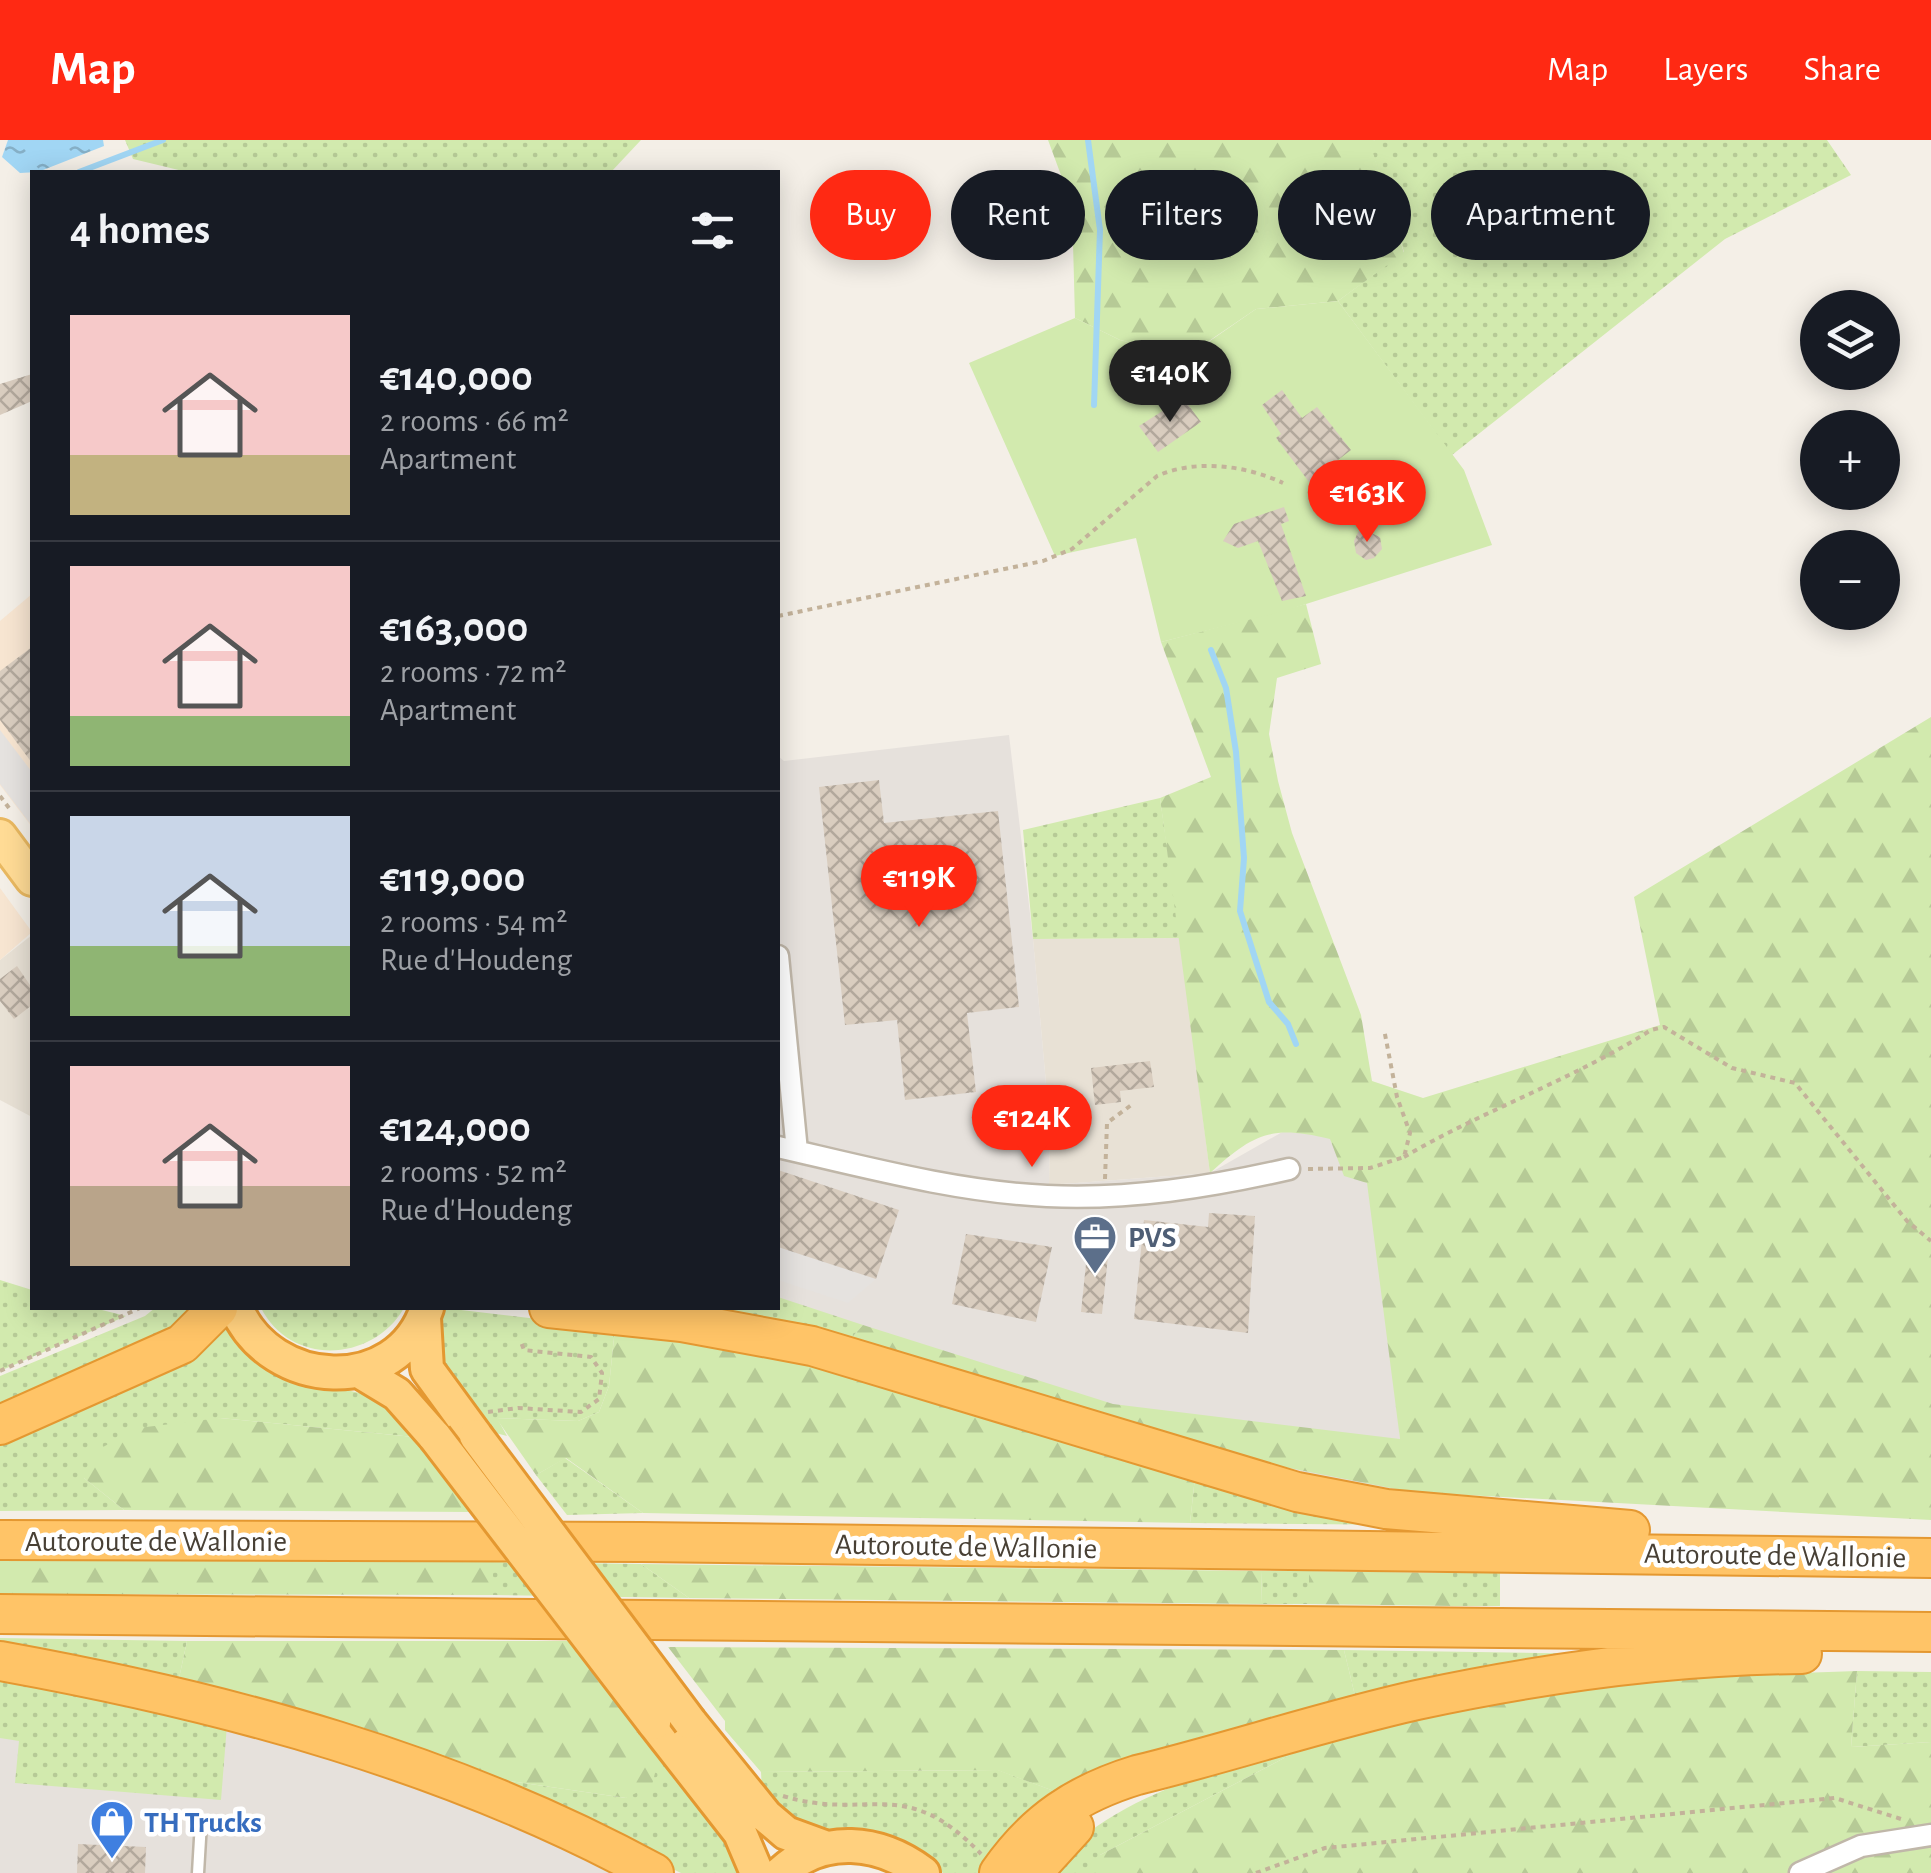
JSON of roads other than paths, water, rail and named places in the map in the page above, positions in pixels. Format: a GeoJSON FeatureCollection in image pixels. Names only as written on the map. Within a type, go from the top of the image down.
{"type":"FeatureCollection","features":[{"type":"Feature","properties":{"kind":"highway"},"geometry":{"type":"LineString","coordinates":[[0,1424],[182,1344],[216,1310]]}},
{"type":"Feature","properties":{"kind":"highway"},"geometry":{"type":"LineString","coordinates":[[237,1310],[250,1332],[287,1364],[334,1374],[358,1371],[394,1353],[426,1313]]}},
{"type":"Feature","properties":{"kind":"highway"},"geometry":{"type":"LineString","coordinates":[[568,1310],[682,1322],[812,1346],[1297,1492],[1386,1509],[1649,1531],[1722,1554]]}},
{"type":"Feature","properties":{"kind":"highway"},"geometry":{"type":"LineString","coordinates":[[426,1313],[428,1369],[480,1429],[690,1722],[766,1816],[786,1833],[828,1848]]}},
{"type":"Feature","properties":{"kind":"highway"},"geometry":{"type":"LineString","coordinates":[[358,1371],[396,1394],[435,1437],[740,1833],[757,1873]]}},
{"type":"Feature","properties":{"kind":"highway","name":"Autoroute de Wallonie"},"geometry":{"type":"LineString","coordinates":[[0,1540],[1931,1558]]}},
{"type":"Feature","properties":{"kind":"highway"},"geometry":{"type":"LineString","coordinates":[[0,1614],[1915,1631]]}},
{"type":"Feature","properties":{"kind":"highway"},"geometry":{"type":"LineString","coordinates":[[993,1867],[1062,1806],[1094,1788],[1413,1701],[1504,1683],[1667,1662],[1832,1653],[1915,1631]]}},
{"type":"Feature","properties":{"kind":"highway"},"geometry":{"type":"LineString","coordinates":[[0,1662],[191,1700],[392,1758],[516,1806],[654,1873]]}},
{"type":"Feature","properties":{"kind":"highway"},"geometry":{"type":"LineString","coordinates":[[1032,1873],[1054,1846],[1100,1808],[1191,1762]]}},
{"type":"Feature","properties":{"kind":"highway"},"geometry":{"type":"LineString","coordinates":[[781,1873],[808,1854],[828,1848],[878,1848],[922,1873]]}},
{"type":"Feature","properties":{"kind":"main road"},"geometry":{"type":"LineString","coordinates":[[0,836],[30,876]]}},
{"type":"Feature","properties":{"kind":"street"},"geometry":{"type":"LineString","coordinates":[[780,995],[788,1149],[988,1190],[1052,1196],[1212,1187],[1289,1169]]}},
{"type":"Feature","properties":{"kind":"street"},"geometry":{"type":"LineString","coordinates":[[1800,1873],[1861,1846],[1923,1829]]}},
{"type":"Feature","properties":{"kind":"lane"},"geometry":{"type":"LineString","coordinates":[[198,1873],[200,1822]]}},
{"type":"Feature","properties":{"kind":"water"},"geometry":{"type":"Polygon","coordinates":[[[8,140],[103,140],[104,146],[30,172],[20,173],[2,157],[8,140]]]}},
{"type":"Feature","properties":{"kind":"waterway"},"geometry":{"type":"LineString","coordinates":[[84,170],[163,140]]}},
{"type":"Feature","properties":{"kind":"waterway"},"geometry":{"type":"LineString","coordinates":[[1088,140],[1100,230],[1094,405]]}},
{"type":"Feature","properties":{"kind":"waterway"},"geometry":{"type":"LineString","coordinates":[[1211,650],[1226,688],[1236,752],[1244,858],[1240,911],[1269,1002],[1288,1024],[1296,1044]]}},
{"type":"Feature","properties":{"kind":"place","name":"PVS"},"geometry":{"type":"Point","coordinates":[1095,1275]}},
{"type":"Feature","properties":{"kind":"place","name":"TH Trucks"},"geometry":{"type":"Point","coordinates":[112,1860]}}]}
